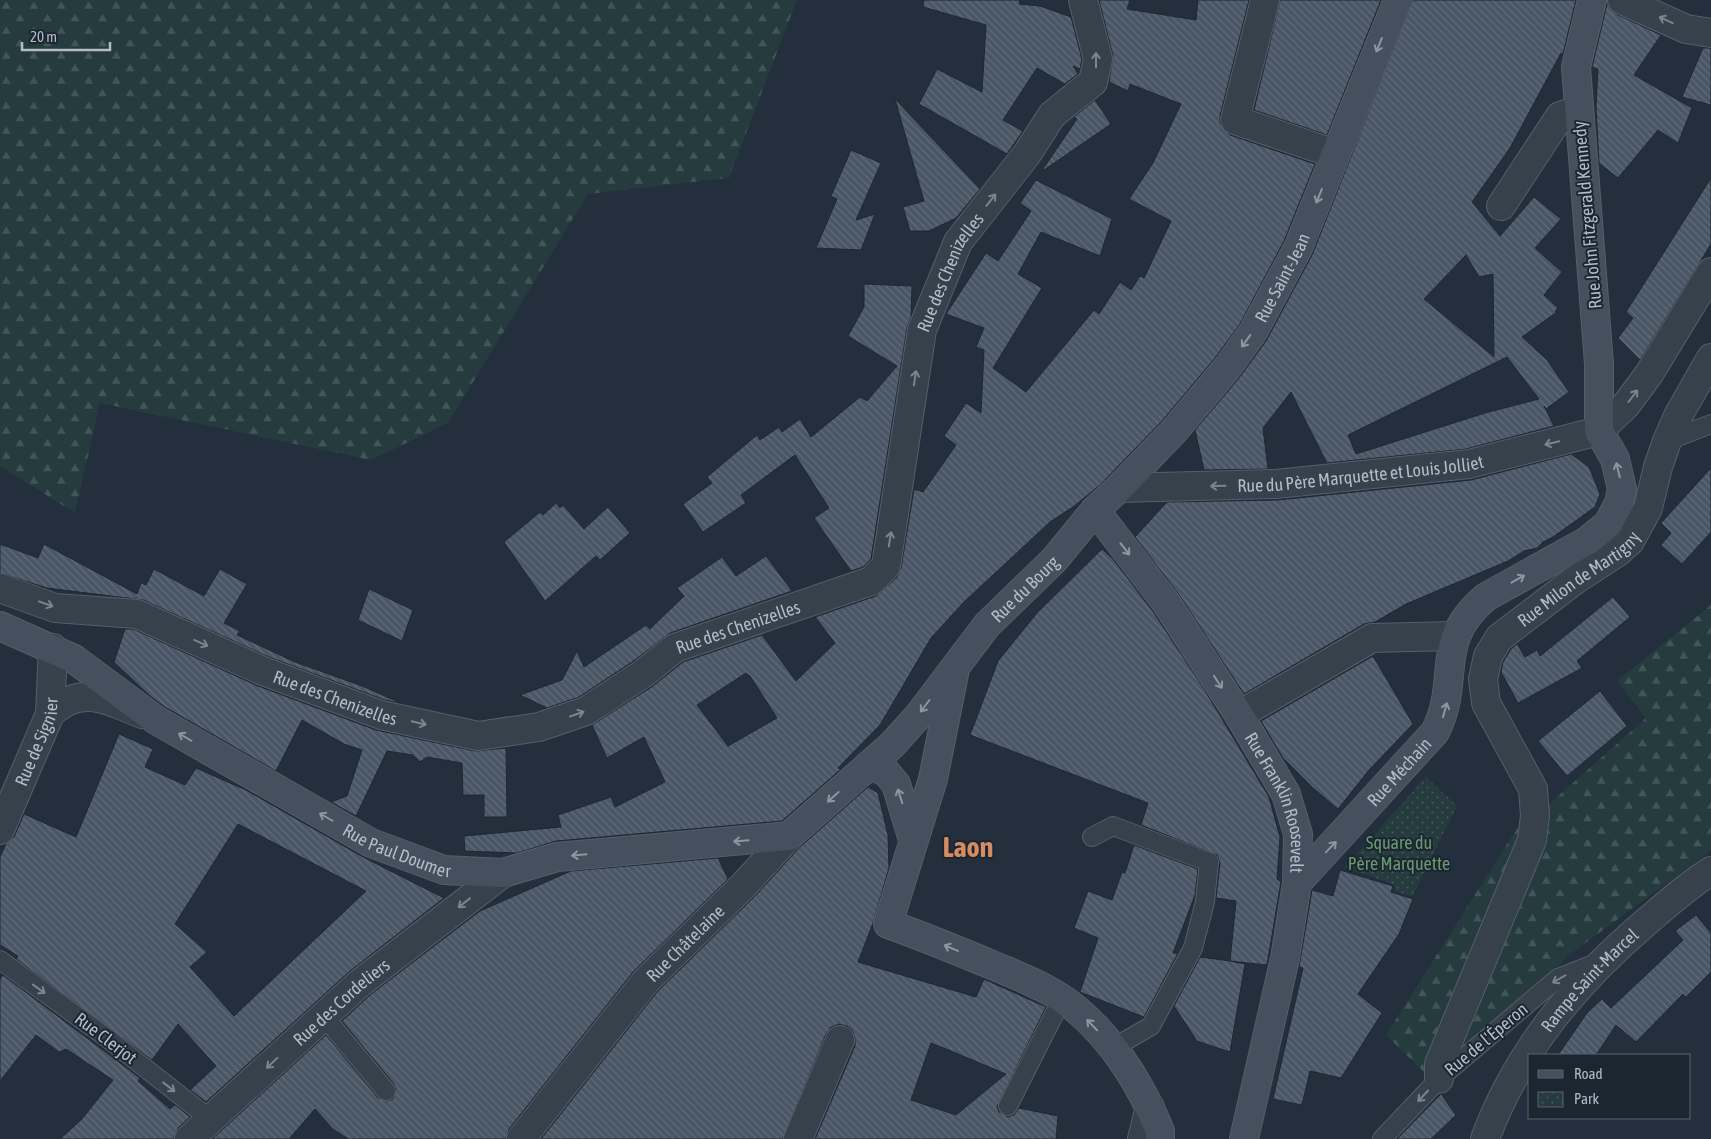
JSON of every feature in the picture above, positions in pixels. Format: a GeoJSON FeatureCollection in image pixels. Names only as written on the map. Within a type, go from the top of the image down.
{"type":"FeatureCollection","features":[{"type":"Feature","properties":{"kind":"street","name":"Rue des Chenizelles"},"geometry":{"type":"LineString","coordinates":[[0,588],[55,608],[137,614],[263,671],[381,715],[478,736],[539,727],[586,711],[644,673],[675,648],[871,582],[886,566],[922,330],[958,242],[1027,154],[1052,115],[1093,82],[1098,59],[1084,0]]}},
{"type":"Feature","properties":{"kind":"street"},"geometry":{"type":"LineString","coordinates":[[1265,0],[1235,120],[1335,154]]}},
{"type":"Feature","properties":{"kind":"street","name":"Rue Saint-Jean"},"geometry":{"type":"LineString","coordinates":[[1095,510],[1174,431],[1227,368],[1253,332],[1298,248],[1398,0]]}},
{"type":"Feature","properties":{"kind":"street","name":"Rue John Fitzgerald Kennedy"},"geometry":{"type":"LineString","coordinates":[[1592,0],[1576,67],[1599,364],[1599,431]]}},
{"type":"Feature","properties":{"kind":"street"},"geometry":{"type":"LineString","coordinates":[[1622,0],[1686,29],[1711,33]]}},
{"type":"Feature","properties":{"kind":"street"},"geometry":{"type":"LineString","coordinates":[[1501,206],[1560,116],[1578,110]]}},
{"type":"Feature","properties":{"kind":"street"},"geometry":{"type":"LineString","coordinates":[[1599,431],[1626,405],[1649,374],[1711,272]]}},
{"type":"Feature","properties":{"kind":"street","name":"Rue Milon de Martigny"},"geometry":{"type":"LineString","coordinates":[[1439,1079],[1439,1064],[1532,840],[1535,816],[1533,789],[1486,703],[1483,679],[1488,656],[1499,638],[1575,580],[1618,552],[1630,541],[1648,508],[1658,466],[1678,416],[1711,358]]}},
{"type":"Feature","properties":{"kind":"street","name":"Rue du Père Marquette et Louis Jolliet"},"geometry":{"type":"LineString","coordinates":[[1119,488],[1276,484],[1469,464],[1599,431]]}},
{"type":"Feature","properties":{"kind":"street","name":"Rue Méchain"},"geometry":{"type":"LineString","coordinates":[[1297,882],[1346,831],[1435,732],[1446,706],[1451,653],[1455,636],[1462,622],[1486,597],[1587,540],[1608,524],[1614,516],[1622,489],[1620,476],[1615,459],[1599,431]]}},
{"type":"Feature","properties":{"kind":"street","name":"Rue du Bourg"},"geometry":{"type":"LineString","coordinates":[[869,765],[919,715],[987,625],[1055,559],[1095,510]]}},
{"type":"Feature","properties":{"kind":"street","name":"Rue Franklin Roosevelt"},"geometry":{"type":"LineString","coordinates":[[1095,510],[1167,604],[1239,715],[1286,794],[1293,812],[1298,834],[1297,882],[1285,958],[1244,1139]]}},
{"type":"Feature","properties":{"kind":"street","name":"Rue Paul Doumer"},"geometry":{"type":"LineString","coordinates":[[0,626],[74,659],[156,720],[371,843],[444,870],[502,873],[557,857],[789,836]]}},
{"type":"Feature","properties":{"kind":"street"},"geometry":{"type":"LineString","coordinates":[[1239,715],[1372,638],[1455,636]]}},
{"type":"Feature","properties":{"kind":"street","name":"Rue de Signier"},"geometry":{"type":"LineString","coordinates":[[0,830],[50,714],[53,648]]}},
{"type":"Feature","properties":{"kind":"street","name":"Rue du Bourg"},"geometry":{"type":"LineString","coordinates":[[955,667],[933,779],[888,924],[936,941],[1034,983],[1062,1000]]}},
{"type":"Feature","properties":{"kind":"street"},"geometry":{"type":"LineString","coordinates":[[50,714],[60,704],[78,696],[112,702],[156,720]]}},
{"type":"Feature","properties":{"kind":"street"},"geometry":{"type":"LineString","coordinates":[[869,765],[886,772],[896,784],[913,840]]}},
{"type":"Feature","properties":{"kind":"street","name":"Rue Châtelaine"},"geometry":{"type":"LineString","coordinates":[[521,1139],[645,982],[744,885],[789,836],[869,765]]}},
{"type":"Feature","properties":{"kind":"street","name":"Rampe Saint-Marcel"},"geometry":{"type":"LineString","coordinates":[[1485,1139],[1500,1102],[1529,1048],[1556,1012],[1604,960],[1667,904],[1711,871]]}},
{"type":"Feature","properties":{"kind":"street","name":"Rue des Cordeliers"},"geometry":{"type":"LineString","coordinates":[[189,1139],[360,983],[502,873]]}},
{"type":"Feature","properties":{"kind":"street"},"geometry":{"type":"LineString","coordinates":[[1062,1000],[1077,1010],[1114,1048],[1142,1088],[1160,1131],[1160,1139]]}},
{"type":"Feature","properties":{"kind":"street"},"geometry":{"type":"LineString","coordinates":[[798,1139],[840,1040]]}},
{"type":"Feature","properties":{"kind":"street"},"geometry":{"type":"LineString","coordinates":[[1142,1139],[1150,1107]]}},
{"type":"Feature","properties":{"kind":"lane"},"geometry":{"type":"LineString","coordinates":[[1667,441],[1711,424]]}},
{"type":"Feature","properties":{"kind":"lane"},"geometry":{"type":"LineString","coordinates":[[1092,837],[1113,826],[1209,862],[1205,902],[1193,948],[1150,1026],[1114,1048]]}},
{"type":"Feature","properties":{"kind":"lane","name":"Rue Clerjot"},"geometry":{"type":"LineString","coordinates":[[0,960],[107,1038],[210,1120]]}},
{"type":"Feature","properties":{"kind":"lane","name":"Rue de l'Éperon"},"geometry":{"type":"LineString","coordinates":[[1382,1139],[1439,1079],[1558,978],[1604,960]]}},
{"type":"Feature","properties":{"kind":"lane"},"geometry":{"type":"LineString","coordinates":[[1008,1106],[1062,1000]]}},
{"type":"Feature","properties":{"kind":"lane"},"geometry":{"type":"LineString","coordinates":[[324,1015],[386,1091]]}},
{"type":"Feature","properties":{"kind":"green space"},"geometry":{"type":"Polygon","coordinates":[[[0,0],[797,0],[729,178],[588,194],[448,423],[371,460],[100,403],[75,513],[0,466],[0,0]]]}},
{"type":"Feature","properties":{"kind":"green space"},"geometry":{"type":"Polygon","coordinates":[[[1711,605],[1711,851],[1573,952],[1432,1080],[1386,1035],[1516,830],[1548,805],[1646,718],[1617,681],[1711,605]]]}},
{"type":"Feature","properties":{"kind":"green space","name":"Square du Père Marquette"},"geometry":{"type":"Polygon","coordinates":[[[1426,777],[1457,806],[1412,897],[1395,891],[1395,885],[1345,867],[1426,777]]]}},
{"type":"Feature","properties":{"kind":"building"},"geometry":{"type":"Polygon","coordinates":[[[924,0],[1020,0],[1019,4],[1040,6],[1071,17],[1082,59],[1080,69],[1073,66],[1078,74],[1065,84],[1037,68],[1003,120],[1023,131],[1007,154],[919,104],[937,69],[982,92],[986,25],[923,7],[924,0]]]}},
{"type":"Feature","properties":{"kind":"building"},"geometry":{"type":"Polygon","coordinates":[[[1099,0],[1130,0],[1127,9],[1196,20],[1198,0],[1249,0],[1220,116],[1220,124],[1230,135],[1315,164],[1284,241],[1240,324],[1215,358],[1162,421],[1100,485],[1073,507],[1050,522],[964,602],[931,638],[880,725],[838,768],[841,769],[782,821],[556,841],[517,853],[465,851],[464,836],[561,827],[558,815],[611,797],[615,807],[665,782],[644,737],[607,758],[592,725],[653,686],[683,662],[762,635],[796,681],[835,643],[815,617],[876,596],[897,577],[901,568],[914,489],[923,492],[956,445],[944,436],[966,403],[981,413],[984,350],[976,347],[984,328],[946,314],[986,253],[998,261],[1031,211],[1020,203],[1036,180],[1112,219],[1100,256],[1041,232],[1018,274],[1042,288],[993,368],[1026,392],[1094,310],[1099,314],[1120,282],[1131,290],[1140,276],[1144,278],[1171,221],[1129,199],[1153,163],[1181,104],[1130,84],[1128,91],[1109,82],[1113,56],[1099,0]],[[746,673],[697,705],[728,746],[777,718],[750,676],[746,673]]]}},
{"type":"Feature","properties":{"kind":"building"},"geometry":{"type":"Polygon","coordinates":[[[1280,0],[1381,0],[1327,135],[1254,110],[1280,0]]]}},
{"type":"Feature","properties":{"kind":"building"},"geometry":{"type":"Polygon","coordinates":[[[1413,0],[1576,0],[1563,54],[1561,53],[1510,148],[1472,202],[1500,236],[1534,197],[1561,219],[1535,248],[1562,272],[1544,295],[1558,308],[1555,311],[1557,312],[1522,337],[1547,360],[1569,392],[1546,409],[1544,406],[1554,426],[1466,449],[1327,463],[1291,392],[1263,428],[1268,469],[1204,470],[1195,430],[1239,378],[1266,341],[1312,255],[1413,0]],[[1466,255],[1424,299],[1494,357],[1493,274],[1479,277],[1466,255]],[[1507,357],[1348,435],[1356,454],[1485,413],[1539,399],[1507,357]]]}},
{"type":"Feature","properties":{"kind":"building"},"geometry":{"type":"Polygon","coordinates":[[[1607,4],[1616,14],[1661,35],[1634,75],[1692,108],[1678,143],[1658,130],[1618,178],[1599,163],[1596,107],[1598,69],[1592,67],[1607,4]]]}},
{"type":"Feature","properties":{"kind":"building"},"geometry":{"type":"Polygon","coordinates":[[[1703,48],[1711,48],[1711,105],[1682,97],[1703,48]]]}},
{"type":"Feature","properties":{"kind":"building"},"geometry":{"type":"Polygon","coordinates":[[[895,99],[980,189],[956,218],[929,231],[910,231],[903,207],[924,201],[895,99]]]}},
{"type":"Feature","properties":{"kind":"building"},"geometry":{"type":"Polygon","coordinates":[[[1095,100],[1111,124],[1044,170],[1077,119],[1074,117],[1095,100]]]}},
{"type":"Feature","properties":{"kind":"building"},"geometry":{"type":"Polygon","coordinates":[[[851,150],[881,163],[856,220],[875,214],[861,250],[816,248],[837,199],[831,196],[851,150]]]}},
{"type":"Feature","properties":{"kind":"building"},"geometry":{"type":"Polygon","coordinates":[[[1711,178],[1711,244],[1640,360],[1618,338],[1633,318],[1626,312],[1711,178]]]}},
{"type":"Feature","properties":{"kind":"building"},"geometry":{"type":"Polygon","coordinates":[[[864,284],[912,286],[911,317],[907,328],[871,559],[863,567],[851,571],[814,518],[829,508],[795,455],[741,495],[746,503],[703,532],[683,504],[712,483],[707,477],[757,435],[760,440],[779,427],[782,432],[800,419],[811,437],[860,397],[867,401],[897,366],[848,336],[864,307],[864,284]]]}},
{"type":"Feature","properties":{"kind":"building"},"geometry":{"type":"Polygon","coordinates":[[[1571,454],[1589,467],[1600,494],[1595,507],[1537,548],[1524,551],[1508,561],[1406,604],[1375,622],[1364,624],[1244,694],[1180,596],[1135,537],[1167,502],[1278,500],[1471,480],[1571,454]]]}},
{"type":"Feature","properties":{"kind":"building"},"geometry":{"type":"Polygon","coordinates":[[[1711,468],[1711,532],[1682,564],[1661,545],[1671,533],[1661,523],[1711,468]]]}},
{"type":"Feature","properties":{"kind":"building"},"geometry":{"type":"Polygon","coordinates":[[[556,503],[560,508],[563,505],[584,529],[608,507],[630,533],[600,560],[596,556],[545,601],[504,542],[540,512],[543,515],[556,503]]]}},
{"type":"Feature","properties":{"kind":"building"},"geometry":{"type":"Polygon","coordinates":[[[0,544],[38,558],[44,544],[137,594],[141,583],[146,585],[154,569],[204,596],[220,569],[247,584],[224,623],[240,631],[237,635],[295,662],[362,686],[401,703],[385,700],[269,657],[143,600],[47,588],[0,573],[0,544]]]}},
{"type":"Feature","properties":{"kind":"building"},"geometry":{"type":"Polygon","coordinates":[[[1102,549],[1113,559],[1154,613],[1204,689],[1269,797],[1280,837],[1277,879],[1281,882],[1267,965],[1230,961],[1236,901],[1216,898],[1220,863],[1217,855],[1141,825],[1148,803],[970,735],[998,661],[1037,613],[1102,549]]]}},
{"type":"Feature","properties":{"kind":"building"},"geometry":{"type":"Polygon","coordinates":[[[766,556],[792,591],[670,633],[635,660],[579,697],[547,708],[520,695],[562,680],[577,651],[584,667],[646,625],[650,629],[684,596],[677,588],[722,557],[736,576],[766,556]]]}},
{"type":"Feature","properties":{"kind":"building"},"geometry":{"type":"Polygon","coordinates":[[[369,589],[413,610],[402,641],[358,620],[369,589]]]}},
{"type":"Feature","properties":{"kind":"building"},"geometry":{"type":"Polygon","coordinates":[[[1613,597],[1630,617],[1577,661],[1582,668],[1518,703],[1501,672],[1503,662],[1511,649],[1517,644],[1525,657],[1537,650],[1540,656],[1613,597]]]}},
{"type":"Feature","properties":{"kind":"building"},"geometry":{"type":"Polygon","coordinates":[[[125,629],[133,629],[258,686],[376,730],[475,751],[506,748],[507,817],[484,817],[484,795],[463,795],[462,763],[427,757],[420,762],[413,755],[387,751],[356,816],[331,802],[347,796],[362,750],[344,744],[302,720],[276,771],[165,707],[150,696],[114,662],[125,629]]]}},
{"type":"Feature","properties":{"kind":"building"},"geometry":{"type":"Polygon","coordinates":[[[1373,656],[1413,724],[1369,770],[1338,809],[1313,788],[1283,758],[1261,721],[1373,656]]]}},
{"type":"Feature","properties":{"kind":"building"},"geometry":{"type":"Polygon","coordinates":[[[1600,691],[1627,726],[1567,776],[1538,741],[1600,691]]]}},
{"type":"Feature","properties":{"kind":"building"},"geometry":{"type":"Polygon","coordinates":[[[119,734],[153,749],[145,767],[185,785],[196,768],[246,790],[363,857],[444,898],[350,971],[206,1102],[190,1090],[216,1066],[178,1024],[152,1060],[16,959],[18,956],[0,945],[0,857],[6,844],[14,837],[24,814],[76,837],[119,734]],[[238,824],[175,924],[207,952],[190,967],[234,1016],[366,891],[238,824]]]}},
{"type":"Feature","properties":{"kind":"building"},"geometry":{"type":"Polygon","coordinates":[[[868,787],[878,793],[888,835],[889,868],[873,923],[858,962],[976,997],[984,979],[1046,1007],[997,1107],[999,1112],[1008,1117],[1014,1115],[1019,1108],[1058,1116],[1056,1139],[815,1139],[855,1046],[852,1030],[847,1026],[839,1024],[831,1027],[826,1034],[783,1139],[541,1139],[657,992],[755,896],[800,847],[868,787]],[[931,1043],[911,1100],[956,1115],[1006,1074],[931,1043]]]}},
{"type":"Feature","properties":{"kind":"building"},"geometry":{"type":"Polygon","coordinates":[[[1134,845],[1198,869],[1195,895],[1173,953],[1178,953],[1144,1017],[1080,992],[1098,938],[1074,928],[1088,891],[1112,900],[1122,872],[1125,873],[1134,845]]]}},
{"type":"Feature","properties":{"kind":"building"},"geometry":{"type":"Polygon","coordinates":[[[718,858],[728,879],[633,972],[509,1129],[506,1139],[348,1139],[333,1129],[315,1109],[289,1139],[212,1139],[326,1035],[378,1098],[387,1101],[393,1099],[396,1090],[394,1084],[342,1021],[370,995],[480,911],[571,871],[718,858]]]}},
{"type":"Feature","properties":{"kind":"building"},"geometry":{"type":"Polygon","coordinates":[[[1340,870],[1393,886],[1391,892],[1413,899],[1399,934],[1358,994],[1382,1013],[1341,1078],[1310,1071],[1302,1105],[1273,1099],[1303,968],[1299,967],[1312,890],[1333,896],[1340,870]]]}},
{"type":"Feature","properties":{"kind":"building"},"geometry":{"type":"Polygon","coordinates":[[[1696,915],[1711,933],[1711,972],[1686,997],[1683,994],[1636,1042],[1616,1025],[1597,1054],[1559,1054],[1587,1013],[1602,999],[1611,1008],[1683,940],[1675,931],[1696,915]]]}},
{"type":"Feature","properties":{"kind":"building"},"geometry":{"type":"Polygon","coordinates":[[[1200,957],[1245,964],[1230,1052],[1197,1041],[1174,1006],[1200,957]]]}},
{"type":"Feature","properties":{"kind":"building"},"geometry":{"type":"Polygon","coordinates":[[[3,975],[140,1078],[138,1081],[170,1109],[175,1105],[190,1117],[178,1128],[174,1139],[60,1139],[82,1119],[113,1080],[66,1049],[59,1052],[36,1035],[0,1081],[0,979],[3,975]]]}},
{"type":"Feature","properties":{"kind":"building"},"geometry":{"type":"Polygon","coordinates":[[[1441,1094],[1456,1115],[1431,1139],[1397,1139],[1441,1094]]]}},
{"type":"Feature","properties":{"kind":"district","name":"Laon"},"geometry":{"type":"Point","coordinates":[968,847]}}]}
